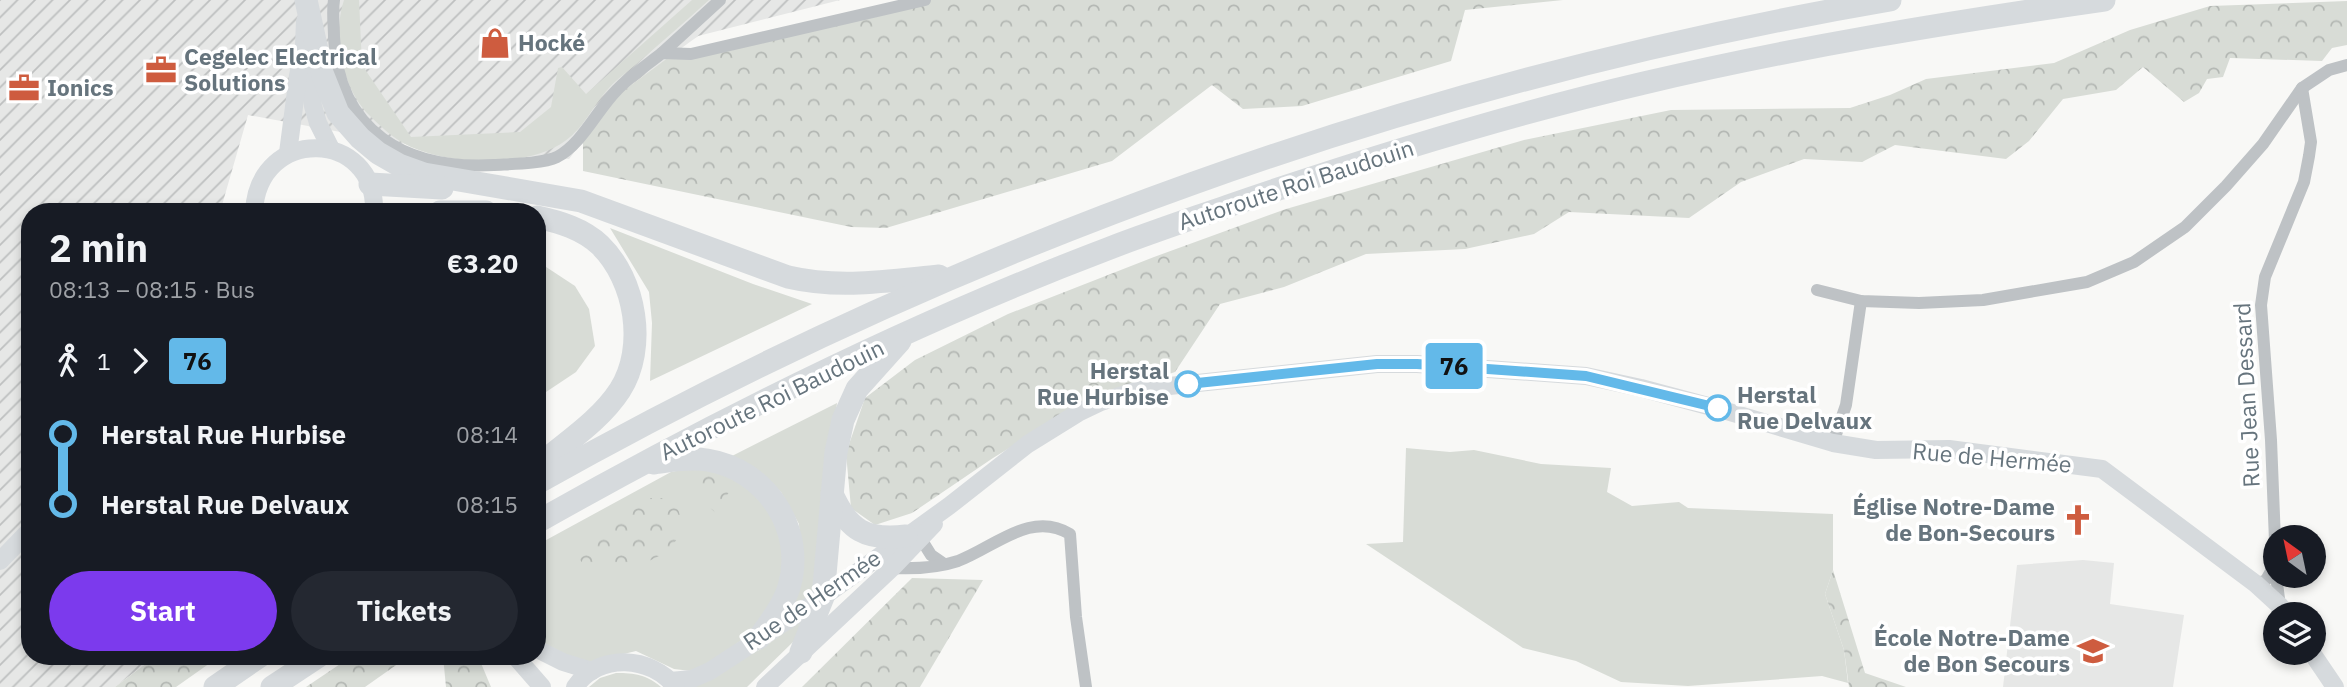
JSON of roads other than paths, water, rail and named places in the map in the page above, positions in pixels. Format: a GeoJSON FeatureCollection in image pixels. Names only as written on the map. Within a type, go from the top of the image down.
{"type":"FeatureCollection","features":[{"type":"Feature","properties":{"kind":"highway"},"geometry":{"type":"LineString","coordinates":[[306,0],[322,73],[338,113],[360,138],[399,165],[424,174],[581,201],[788,277],[814,283],[872,283],[956,274]]}},
{"type":"Feature","properties":{"kind":"highway","name":"Autoroute Roi Baudouin"},"geometry":{"type":"LineString","coordinates":[[546,478],[774,358],[956,274],[1282,152],[1437,103],[1632,51],[1805,14],[1890,0]]}},
{"type":"Feature","properties":{"kind":"highway","name":"Autoroute Roi Baudouin"},"geometry":{"type":"LineString","coordinates":[[546,517],[643,463],[774,396],[910,331],[1110,247],[1281,188],[1450,134],[1643,83],[1813,46],[2104,0]]}},
{"type":"Feature","properties":{"kind":"highway"},"geometry":{"type":"LineString","coordinates":[[370,184],[486,192],[518,189]]}},
{"type":"Feature","properties":{"kind":"highway"},"geometry":{"type":"LineString","coordinates":[[546,220],[569,226],[600,245],[618,268],[629,294],[635,333],[630,366],[621,388],[608,405],[546,459]]}},
{"type":"Feature","properties":{"kind":"highway"},"geometry":{"type":"LineString","coordinates":[[801,652],[823,597],[838,438],[849,404],[867,377],[910,331]]}},
{"type":"Feature","properties":{"kind":"highway"},"geometry":{"type":"LineString","coordinates":[[643,463],[707,460],[746,475],[772,497],[791,533],[793,569],[783,602],[759,638]]}},
{"type":"Feature","properties":{"kind":"highway"},"geometry":{"type":"LineString","coordinates":[[832,493],[845,519],[862,532],[873,537],[914,538]]}},
{"type":"Feature","properties":{"kind":"highway"},"geometry":{"type":"LineString","coordinates":[[215,687],[247,665]]}},
{"type":"Feature","properties":{"kind":"highway"},"geometry":{"type":"LineString","coordinates":[[272,687],[305,665]]}},
{"type":"Feature","properties":{"kind":"street"},"geometry":{"type":"LineString","coordinates":[[288,153],[304,45],[306,0]]}},
{"type":"Feature","properties":{"kind":"street"},"geometry":{"type":"LineString","coordinates":[[334,0],[336,63],[349,101],[365,122],[382,139],[401,150],[425,160],[465,167],[522,164],[556,157],[583,134],[617,90],[720,0]]}},
{"type":"Feature","properties":{"kind":"street"},"geometry":{"type":"LineString","coordinates":[[662,53],[691,54],[925,0]]}},
{"type":"Feature","properties":{"kind":"street"},"geometry":{"type":"LineString","coordinates":[[304,45],[313,106],[331,149]]}},
{"type":"Feature","properties":{"kind":"street"},"geometry":{"type":"LineString","coordinates":[[1816,290],[1861,302],[1919,303],[1983,300],[2087,282],[2134,262],[2185,227],[2263,144],[2302,88],[2329,70],[2347,65]]}},
{"type":"Feature","properties":{"kind":"street","name":"Rue Jean Dessard"},"geometry":{"type":"LineString","coordinates":[[2274,525],[2261,305],[2265,277],[2304,182],[2309,156],[2311,142],[2302,88]]}},
{"type":"Feature","properties":{"kind":"street"},"geometry":{"type":"LineString","coordinates":[[255,203],[261,180],[271,166],[288,153],[307,148],[331,149],[354,162],[370,184],[374,203]]}},
{"type":"Feature","properties":{"kind":"street"},"geometry":{"type":"LineString","coordinates":[[1833,443],[1846,405],[1861,302]]}},
{"type":"Feature","properties":{"kind":"street","name":"Rue de Hermée"},"geometry":{"type":"LineString","coordinates":[[575,687],[592,671],[605,664],[625,661],[642,663],[657,670],[673,684],[701,676],[914,538],[949,506],[1028,444],[1101,402],[1141,389],[1377,364],[1417,364],[1586,376],[1723,410],[1833,443],[1875,450],[1950,449],[2102,469],[2256,584],[2275,602]]}},
{"type":"Feature","properties":{"kind":"street"},"geometry":{"type":"LineString","coordinates":[[892,568],[916,569],[958,561],[1021,529],[1043,524],[1060,527],[1070,534],[1076,617],[1086,687]]}},
{"type":"Feature","properties":{"kind":"street"},"geometry":{"type":"LineString","coordinates":[[914,538],[944,564]]}},
{"type":"Feature","properties":{"kind":"street","name":"Rue de Hermée"},"geometry":{"type":"LineString","coordinates":[[765,687],[892,568],[914,538]]}},
{"type":"Feature","properties":{"kind":"street"},"geometry":{"type":"LineString","coordinates":[[0,561],[21,539]]}},
{"type":"Feature","properties":{"kind":"street"},"geometry":{"type":"LineString","coordinates":[[2256,584],[2263,581]]}},
{"type":"Feature","properties":{"kind":"street"},"geometry":{"type":"LineString","coordinates":[[546,654],[592,671]]}},
{"type":"Feature","properties":{"kind":"street"},"geometry":{"type":"LineString","coordinates":[[522,665],[542,687]]}},
{"type":"Feature","properties":{"kind":"street"},"geometry":{"type":"LineString","coordinates":[[2320,665],[2335,687]]}},
{"type":"Feature","properties":{"kind":"place","name":"Hocké"},"geometry":{"type":"Point","coordinates":[495,43]}},
{"type":"Feature","properties":{"kind":"place","name":"Cegelec Electrical Solutions"},"geometry":{"type":"Point","coordinates":[161,70]}},
{"type":"Feature","properties":{"kind":"place","name":"Ionics"},"geometry":{"type":"Point","coordinates":[24,88]}},
{"type":"Feature","properties":{"kind":"place","name":"Herstal Rue Hurbise"},"geometry":{"type":"Point","coordinates":[1188,384]}},
{"type":"Feature","properties":{"kind":"place","name":"Herstal Rue Delvaux"},"geometry":{"type":"Point","coordinates":[1718,408]}},
{"type":"Feature","properties":{"kind":"place","name":"Église Notre-Dame de Bon-Secours"},"geometry":{"type":"Point","coordinates":[2078,520]}},
{"type":"Feature","properties":{"kind":"place","name":"École Notre-Dame de Bon Secours"},"geometry":{"type":"Point","coordinates":[2093,651]}}]}
